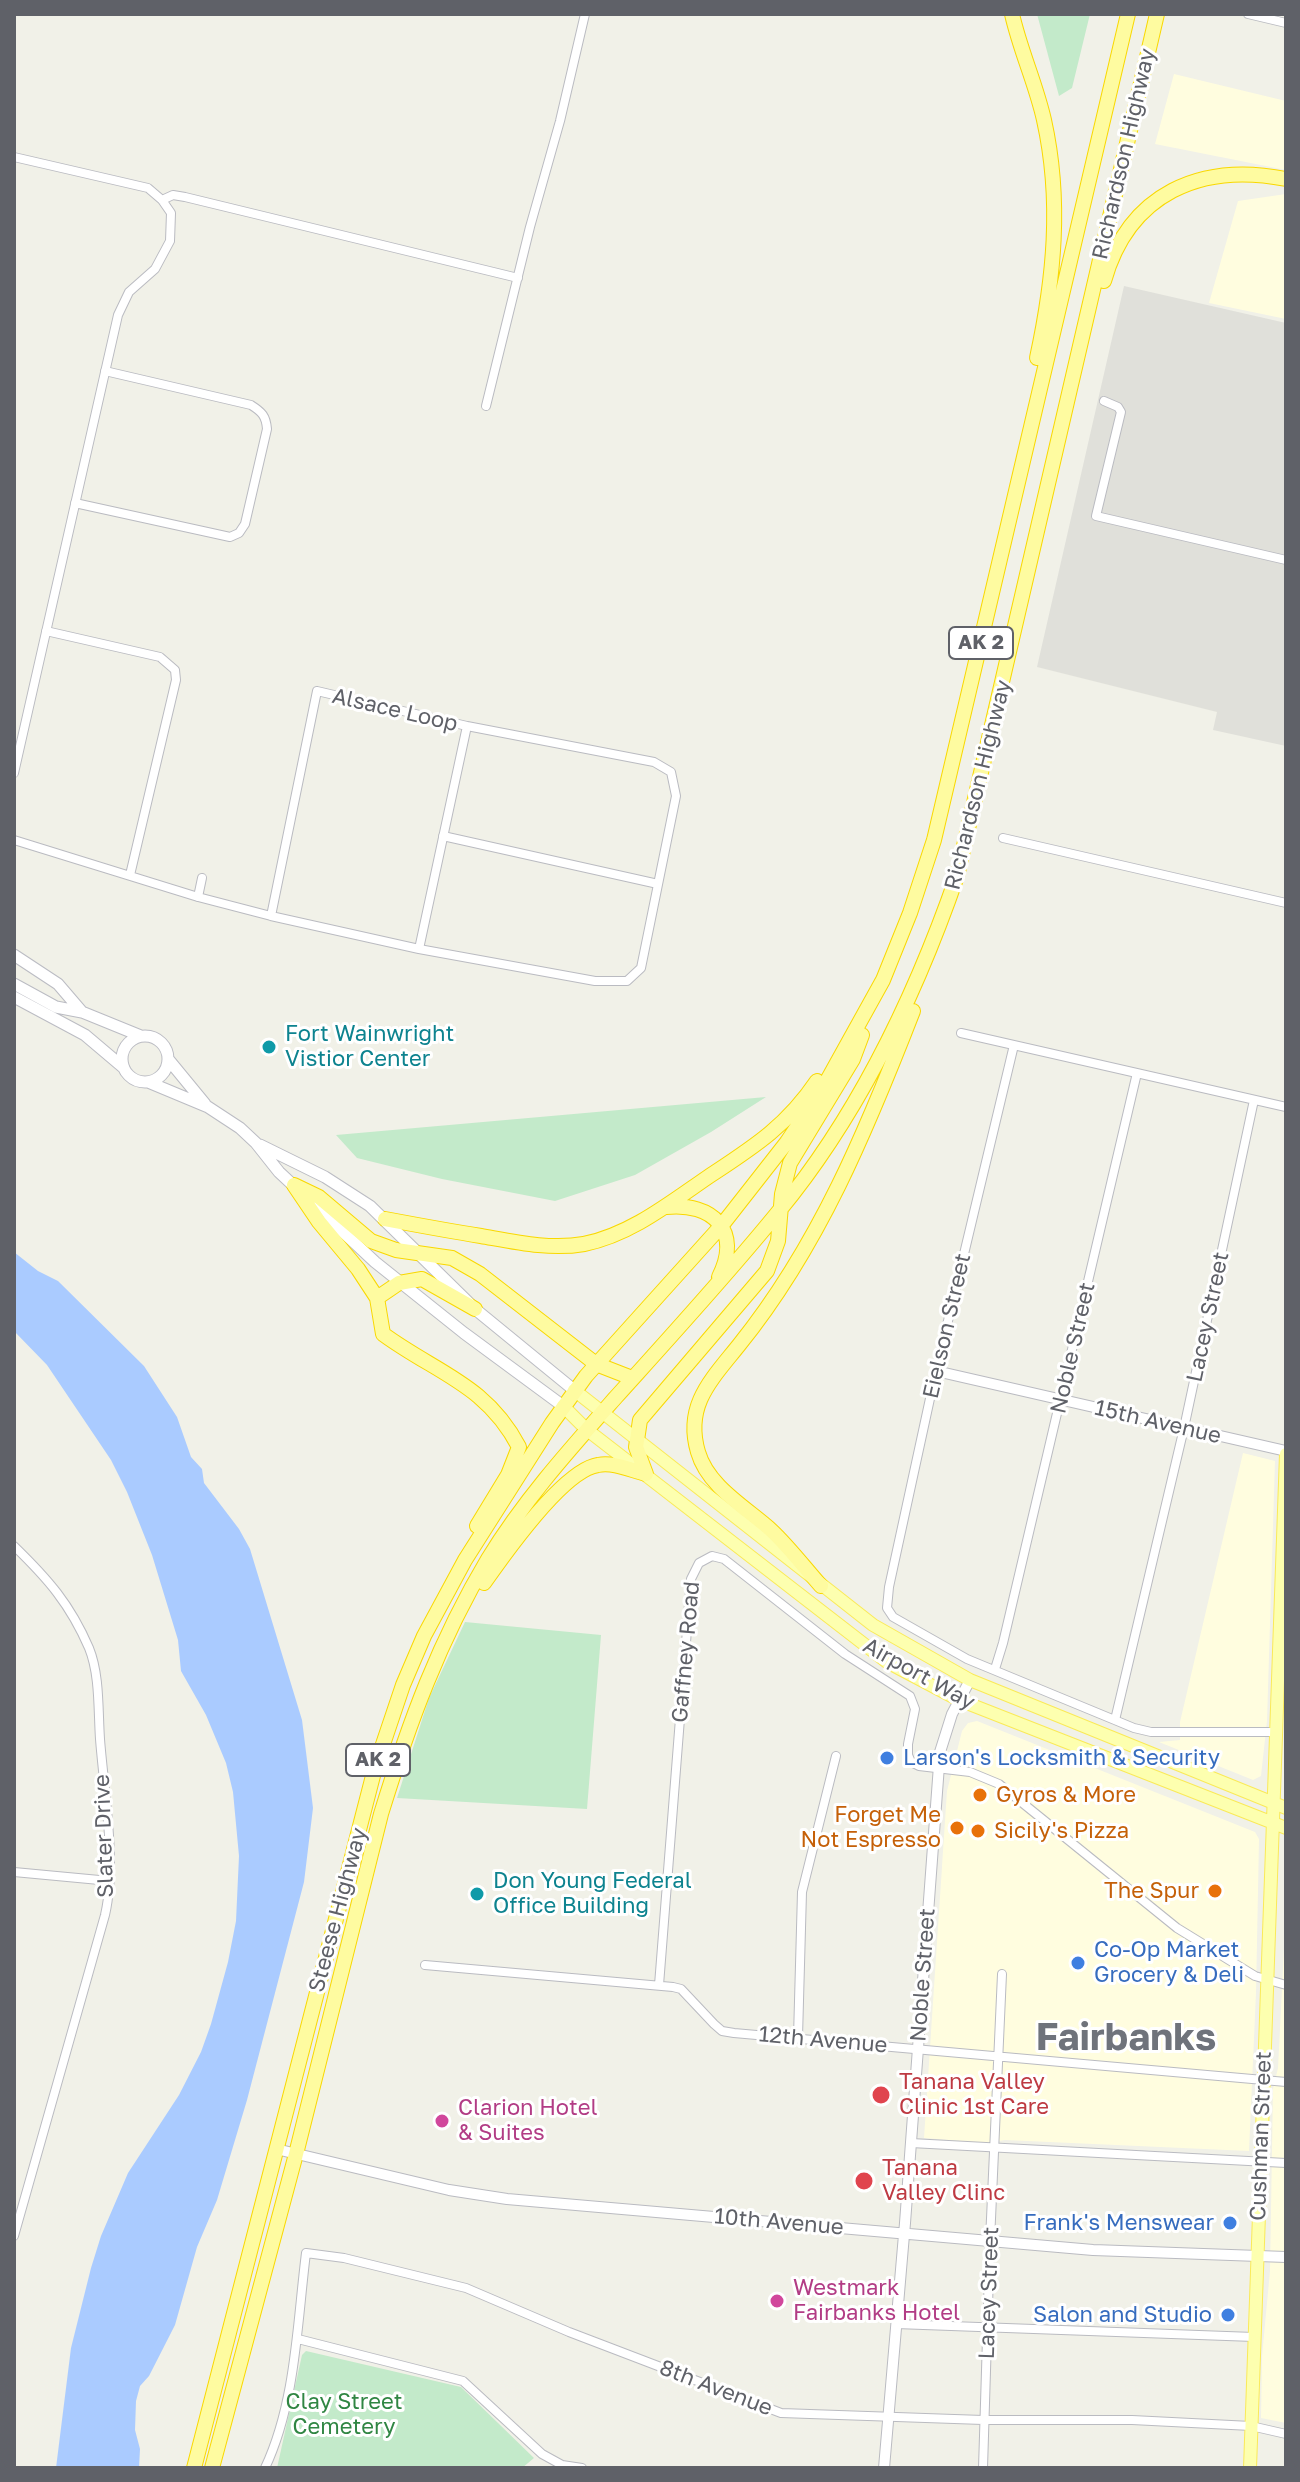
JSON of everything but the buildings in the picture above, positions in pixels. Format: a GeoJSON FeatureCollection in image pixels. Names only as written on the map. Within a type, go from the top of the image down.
{"type":"FeatureCollection","features":[{"type":"Feature","properties":{"kind":"highway"},"geometry":{"type":"LineString","coordinates":[[1012,14],[1043,116],[1056,211],[1046,319],[1023,426],[1015,496]]}},
{"type":"Feature","properties":{"kind":"highway","name":"Richardson Highway"},"geometry":{"type":"LineString","coordinates":[[574,1390],[722,1225],[810,1109],[883,980],[910,913],[934,840],[965,715],[1128,14]]}},
{"type":"Feature","properties":{"kind":"highway","name":"Richardson Highway"},"geometry":{"type":"LineString","coordinates":[[601,1412],[782,1209],[827,1145],[870,1075],[932,949],[957,876],[1157,14]]}},
{"type":"Feature","properties":{"kind":"highway"},"geometry":{"type":"LineString","coordinates":[[1046,497],[1072,414],[1104,277],[1129,226],[1169,191],[1201,178],[1243,173],[1286,179]]}},
{"type":"Feature","properties":{"kind":"highway"},"geometry":{"type":"LineString","coordinates":[[385,1219],[523,1244],[585,1244],[617,1233],[663,1207],[767,1138],[804,1101],[836,1053],[876,976],[903,910],[965,715]]}},
{"type":"Feature","properties":{"kind":"highway"},"geometry":{"type":"LineString","coordinates":[[821,1586],[773,1532],[724,1491],[703,1467],[693,1421],[705,1385],[776,1299],[805,1252],[839,1185],[885,1082],[937,949],[957,876]]}},
{"type":"Feature","properties":{"kind":"highway"},"geometry":{"type":"LineString","coordinates":[[646,1474],[637,1455],[640,1420],[767,1271],[776,1251],[784,1183],[794,1153],[853,1059],[883,980]]}},
{"type":"Feature","properties":{"kind":"highway"},"geometry":{"type":"LineString","coordinates":[[294,1185],[319,1197],[371,1241],[396,1250],[452,1258],[480,1274],[596,1364],[632,1378]]}},
{"type":"Feature","properties":{"kind":"highway"},"geometry":{"type":"LineString","coordinates":[[294,1185],[377,1298],[383,1334],[406,1351],[459,1380],[491,1406],[519,1447],[508,1475],[455,1562],[424,1636]]}},
{"type":"Feature","properties":{"kind":"highway"},"geometry":{"type":"LineString","coordinates":[[663,1207],[701,1209],[722,1225],[726,1236],[726,1256],[713,1288]]}},
{"type":"Feature","properties":{"kind":"highway"},"geometry":{"type":"LineString","coordinates":[[377,1298],[399,1283],[422,1279],[475,1309]]}},
{"type":"Feature","properties":{"kind":"highway","name":"Steese Highway"},"geometry":{"type":"LineString","coordinates":[[194,2468],[375,1768],[403,1685],[424,1636],[465,1560],[574,1390]]}},
{"type":"Feature","properties":{"kind":"highway","name":"Steese Highway"},"geometry":{"type":"LineString","coordinates":[[212,2468],[296,2154],[381,1814],[407,1731],[432,1665],[504,1535],[601,1412]]}},
{"type":"Feature","properties":{"kind":"highway"},"geometry":{"type":"LineString","coordinates":[[447,1635],[508,1550],[572,1476],[597,1465],[613,1464],[646,1474]]}},
{"type":"Feature","properties":{"kind":"main road"},"geometry":{"type":"LineString","coordinates":[[14,955],[58,984],[82,1012]]}},
{"type":"Feature","properties":{"kind":"main road"},"geometry":{"type":"LineString","coordinates":[[14,984],[56,1007],[82,1012],[160,1041],[168,1059],[208,1107]]}},
{"type":"Feature","properties":{"kind":"main road"},"geometry":{"type":"LineString","coordinates":[[14,997],[85,1035],[136,1080],[208,1107],[240,1128],[279,1172],[399,1283],[563,1406]]}},
{"type":"Feature","properties":{"kind":"main road"},"geometry":{"type":"LineString","coordinates":[[124,1069],[122,1057],[125,1048],[141,1036]]}},
{"type":"Feature","properties":{"kind":"main road"},"geometry":{"type":"LineString","coordinates":[[148,1082],[160,1077],[166,1070],[168,1059]]}},
{"type":"Feature","properties":{"kind":"main road"},"geometry":{"type":"LineString","coordinates":[[256,1143],[325,1177],[370,1206],[475,1309],[574,1390]]}},
{"type":"Feature","properties":{"kind":"main road","name":"Airport Way"},"geometry":{"type":"LineString","coordinates":[[574,1390],[873,1625],[970,1680],[1280,1806]]}},
{"type":"Feature","properties":{"kind":"main road","name":"Airport Way"},"geometry":{"type":"LineString","coordinates":[[563,1406],[586,1429],[887,1662],[959,1700],[1280,1826]]}},
{"type":"Feature","properties":{"kind":"main road","name":"Cushman Street"},"geometry":{"type":"LineString","coordinates":[[1250,2468],[1259,2162],[1280,1826],[1277,1732],[1286,1453]]}},
{"type":"Feature","properties":{"kind":"street"},"geometry":{"type":"LineString","coordinates":[[486,406],[585,14]]}},
{"type":"Feature","properties":{"kind":"street"},"geometry":{"type":"LineString","coordinates":[[1248,14],[1286,23]]}},
{"type":"Feature","properties":{"kind":"street"},"geometry":{"type":"LineString","coordinates":[[14,157],[148,188],[171,213],[170,241],[155,269],[129,292],[122,303],[14,773]]}},
{"type":"Feature","properties":{"kind":"street"},"geometry":{"type":"LineString","coordinates":[[162,200],[173,195],[185,197],[518,278]]}},
{"type":"Feature","properties":{"kind":"street"},"geometry":{"type":"LineString","coordinates":[[75,503],[230,537],[239,533],[245,524],[267,429],[261,411],[251,405],[105,371]]}},
{"type":"Feature","properties":{"kind":"street"},"geometry":{"type":"LineString","coordinates":[[1104,401],[1118,407],[1121,412],[1096,516],[1286,560]]}},
{"type":"Feature","properties":{"kind":"street"},"geometry":{"type":"LineString","coordinates":[[46,631],[160,657],[175,670],[176,680],[130,875]]}},
{"type":"Feature","properties":{"kind":"street","name":"Alsace Loop"},"geometry":{"type":"LineString","coordinates":[[271,916],[317,691],[467,726],[419,949]]}},
{"type":"Feature","properties":{"kind":"street"},"geometry":{"type":"LineString","coordinates":[[14,840],[198,897],[271,916],[419,949],[595,981],[627,981],[641,968],[676,796],[671,772],[654,762],[467,726]]}},
{"type":"Feature","properties":{"kind":"street"},"geometry":{"type":"LineString","coordinates":[[443,836],[658,884]]}},
{"type":"Feature","properties":{"kind":"street"},"geometry":{"type":"LineString","coordinates":[[1003,838],[1286,903]]}},
{"type":"Feature","properties":{"kind":"street"},"geometry":{"type":"LineString","coordinates":[[198,897],[202,878]]}},
{"type":"Feature","properties":{"kind":"street"},"geometry":{"type":"LineString","coordinates":[[961,1033],[1286,1107]]}},
{"type":"Feature","properties":{"kind":"street","name":"Eielson Street"},"geometry":{"type":"LineString","coordinates":[[995,1669],[937,1643],[893,1617],[887,1608],[936,1371],[1014,1045]]}},
{"type":"Feature","properties":{"kind":"street","name":"Noble Street"},"geometry":{"type":"LineString","coordinates":[[995,1669],[1137,1073]]}},
{"type":"Feature","properties":{"kind":"street","name":"Lacey Street"},"geometry":{"type":"LineString","coordinates":[[1115,1720],[1184,1428],[1254,1100]]}},
{"type":"Feature","properties":{"kind":"street","name":"15th Avenue"},"geometry":{"type":"LineString","coordinates":[[936,1371],[1286,1453]]}},
{"type":"Feature","properties":{"kind":"street","name":"Slater Drive"},"geometry":{"type":"LineString","coordinates":[[14,1546],[51,1583],[71,1613],[90,1652],[97,1699],[110,1881],[105,1915],[14,2236]]}},
{"type":"Feature","properties":{"kind":"street","name":"Gaffney Road"},"geometry":{"type":"LineString","coordinates":[[659,1985],[691,1579],[699,1563],[712,1556],[724,1559],[845,1654],[910,1696],[915,1709],[908,1755],[911,1762],[919,1766],[970,1772],[999,1784],[1177,1928],[1226,1960],[1268,1981],[1286,1985]]}},
{"type":"Feature","properties":{"kind":"street"},"geometry":{"type":"LineString","coordinates":[[995,1669],[1151,1732],[1277,1732]]}},
{"type":"Feature","properties":{"kind":"street","name":"Noble Street"},"geometry":{"type":"LineString","coordinates":[[884,2468],[939,1768],[944,1736],[970,1680]]}},
{"type":"Feature","properties":{"kind":"street"},"geometry":{"type":"LineString","coordinates":[[798,2037],[802,1892],[836,1756]]}},
{"type":"Feature","properties":{"kind":"street"},"geometry":{"type":"LineString","coordinates":[[14,1872],[110,1881]]}},
{"type":"Feature","properties":{"kind":"street","name":"12th Avenue"},"geometry":{"type":"LineString","coordinates":[[425,1965],[681,1989],[722,2031],[1286,2082]]}},
{"type":"Feature","properties":{"kind":"street","name":"Lacey Street"},"geometry":{"type":"LineString","coordinates":[[983,2468],[1002,1974]]}},
{"type":"Feature","properties":{"kind":"street"},"geometry":{"type":"LineString","coordinates":[[911,2143],[1286,2163]]}},
{"type":"Feature","properties":{"kind":"street","name":"10th Avenue"},"geometry":{"type":"LineString","coordinates":[[276,2149],[488,2197],[1093,2250],[1286,2257]]}},
{"type":"Feature","properties":{"kind":"street","name":"8th Avenue"},"geometry":{"type":"LineString","coordinates":[[298,2339],[306,2253],[344,2258],[466,2288],[569,2332],[781,2413],[983,2420],[1132,2420],[1251,2426],[1286,2434]]}},
{"type":"Feature","properties":{"kind":"street"},"geometry":{"type":"LineString","coordinates":[[896,2324],[1254,2337]]}},
{"type":"Feature","properties":{"kind":"street"},"geometry":{"type":"LineString","coordinates":[[265,2468],[276,2444],[298,2339],[463,2381],[542,2454],[562,2465],[582,2468]]}},
{"type":"Feature","properties":{"kind":"shaded area"},"geometry":{"type":"Polygon","coordinates":[[[1174,74],[1286,101],[1286,170],[1155,144],[1174,74]]]}},
{"type":"Feature","properties":{"kind":"shaded area"},"geometry":{"type":"Polygon","coordinates":[[[1286,194],[1286,319],[1209,303],[1238,201],[1286,194]]]}},
{"type":"Feature","properties":{"kind":"shaded area"},"geometry":{"type":"Polygon","coordinates":[[[1124,286],[1286,323],[1286,746],[1213,730],[1217,712],[1037,667],[1124,286]]]}},
{"type":"Feature","properties":{"kind":"shaded area"},"geometry":{"type":"Polygon","coordinates":[[[1243,1453],[1275,1461],[1267,1721],[1261,1776],[1253,1780],[1159,1742],[1180,1740],[1180,1722],[1243,1453]]]}},
{"type":"Feature","properties":{"kind":"shaded area"},"geometry":{"type":"Polygon","coordinates":[[[977,1721],[1255,1832],[1259,1839],[1249,2151],[1005,2140],[987,2143],[924,2138],[947,1791],[962,1731],[968,1723],[977,1721]]]}},
{"type":"Feature","properties":{"kind":"shaded area"},"geometry":{"type":"Polygon","coordinates":[[[1286,1909],[1286,2423],[1261,2418],[1262,2356],[1270,2271],[1273,2089],[1278,2068],[1286,1909]]]}},
{"type":"Feature","properties":{"kind":"green space"},"geometry":{"type":"Polygon","coordinates":[[[1037,14],[1090,14],[1072,88],[1059,96],[1037,14]]]}},
{"type":"Feature","properties":{"kind":"green space"},"geometry":{"type":"Polygon","coordinates":[[[766,1097],[635,1175],[555,1201],[442,1179],[357,1158],[336,1135],[766,1097]]]}},
{"type":"Feature","properties":{"kind":"green space"},"geometry":{"type":"Polygon","coordinates":[[[465,1622],[601,1635],[587,1809],[397,1798],[429,1698],[465,1622]]]}},
{"type":"Feature","properties":{"kind":"green space","name":"Clay Street Cemetery"},"geometry":{"type":"Polygon","coordinates":[[[306,2351],[461,2387],[534,2458],[522,2468],[277,2468],[302,2355],[306,2351]]]}},
{"type":"Feature","properties":{"kind":"water"},"geometry":{"type":"Polygon","coordinates":[[[14,1252],[38,1271],[58,1281],[144,1366],[177,1417],[191,1457],[202,1469],[204,1483],[239,1529],[250,1549],[302,1720],[313,1808],[304,1882],[247,2100],[217,2200],[197,2247],[175,2325],[149,2376],[140,2386],[136,2401],[139,2468],[56,2468],[71,2348],[101,2236],[128,2173],[179,2095],[211,2024],[236,1921],[239,1856],[233,1792],[226,1763],[206,1715],[181,1671],[178,1640],[152,1555],[127,1492],[111,1460],[47,1365],[14,1331],[14,1252]]]}},
{"type":"Feature","properties":{"kind":"place","name":"Fort Wainwright Vistior Center"},"geometry":{"type":"Point","coordinates":[269,1047]}},
{"type":"Feature","properties":{"kind":"place","name":"Larson's Locksmith & Security"},"geometry":{"type":"Point","coordinates":[887,1758]}},
{"type":"Feature","properties":{"kind":"place","name":"Gyros & More"},"geometry":{"type":"Point","coordinates":[980,1795]}},
{"type":"Feature","properties":{"kind":"place","name":"Forget Me Not Espresso"},"geometry":{"type":"Point","coordinates":[957,1828]}},
{"type":"Feature","properties":{"kind":"place","name":"Sicily's Pizza"},"geometry":{"type":"Point","coordinates":[978,1831]}},
{"type":"Feature","properties":{"kind":"place","name":"The Spur"},"geometry":{"type":"Point","coordinates":[1215,1891]}},
{"type":"Feature","properties":{"kind":"place","name":"Don Young Federal Office Building"},"geometry":{"type":"Point","coordinates":[477,1894]}},
{"type":"Feature","properties":{"kind":"place","name":"Co-Op Market Grocery & Deli"},"geometry":{"type":"Point","coordinates":[1078,1963]}},
{"type":"Feature","properties":{"kind":"place","name":"Tanana Valley Clinic 1st Care"},"geometry":{"type":"Point","coordinates":[881,2095]}},
{"type":"Feature","properties":{"kind":"place","name":"Clarion Hotel & Suites"},"geometry":{"type":"Point","coordinates":[442,2121]}},
{"type":"Feature","properties":{"kind":"place","name":"Tanana Valley Clinc"},"geometry":{"type":"Point","coordinates":[864,2181]}},
{"type":"Feature","properties":{"kind":"place","name":"Frank's Menswear"},"geometry":{"type":"Point","coordinates":[1230,2223]}},
{"type":"Feature","properties":{"kind":"place","name":"Westmark Fairbanks Hotel"},"geometry":{"type":"Point","coordinates":[777,2301]}},
{"type":"Feature","properties":{"kind":"place","name":"Salon and Studio"},"geometry":{"type":"Point","coordinates":[1228,2315]}},
{"type":"Feature","properties":{"kind":"district","name":"Fairbanks"},"geometry":{"type":"Point","coordinates":[1126,2038]}}]}
